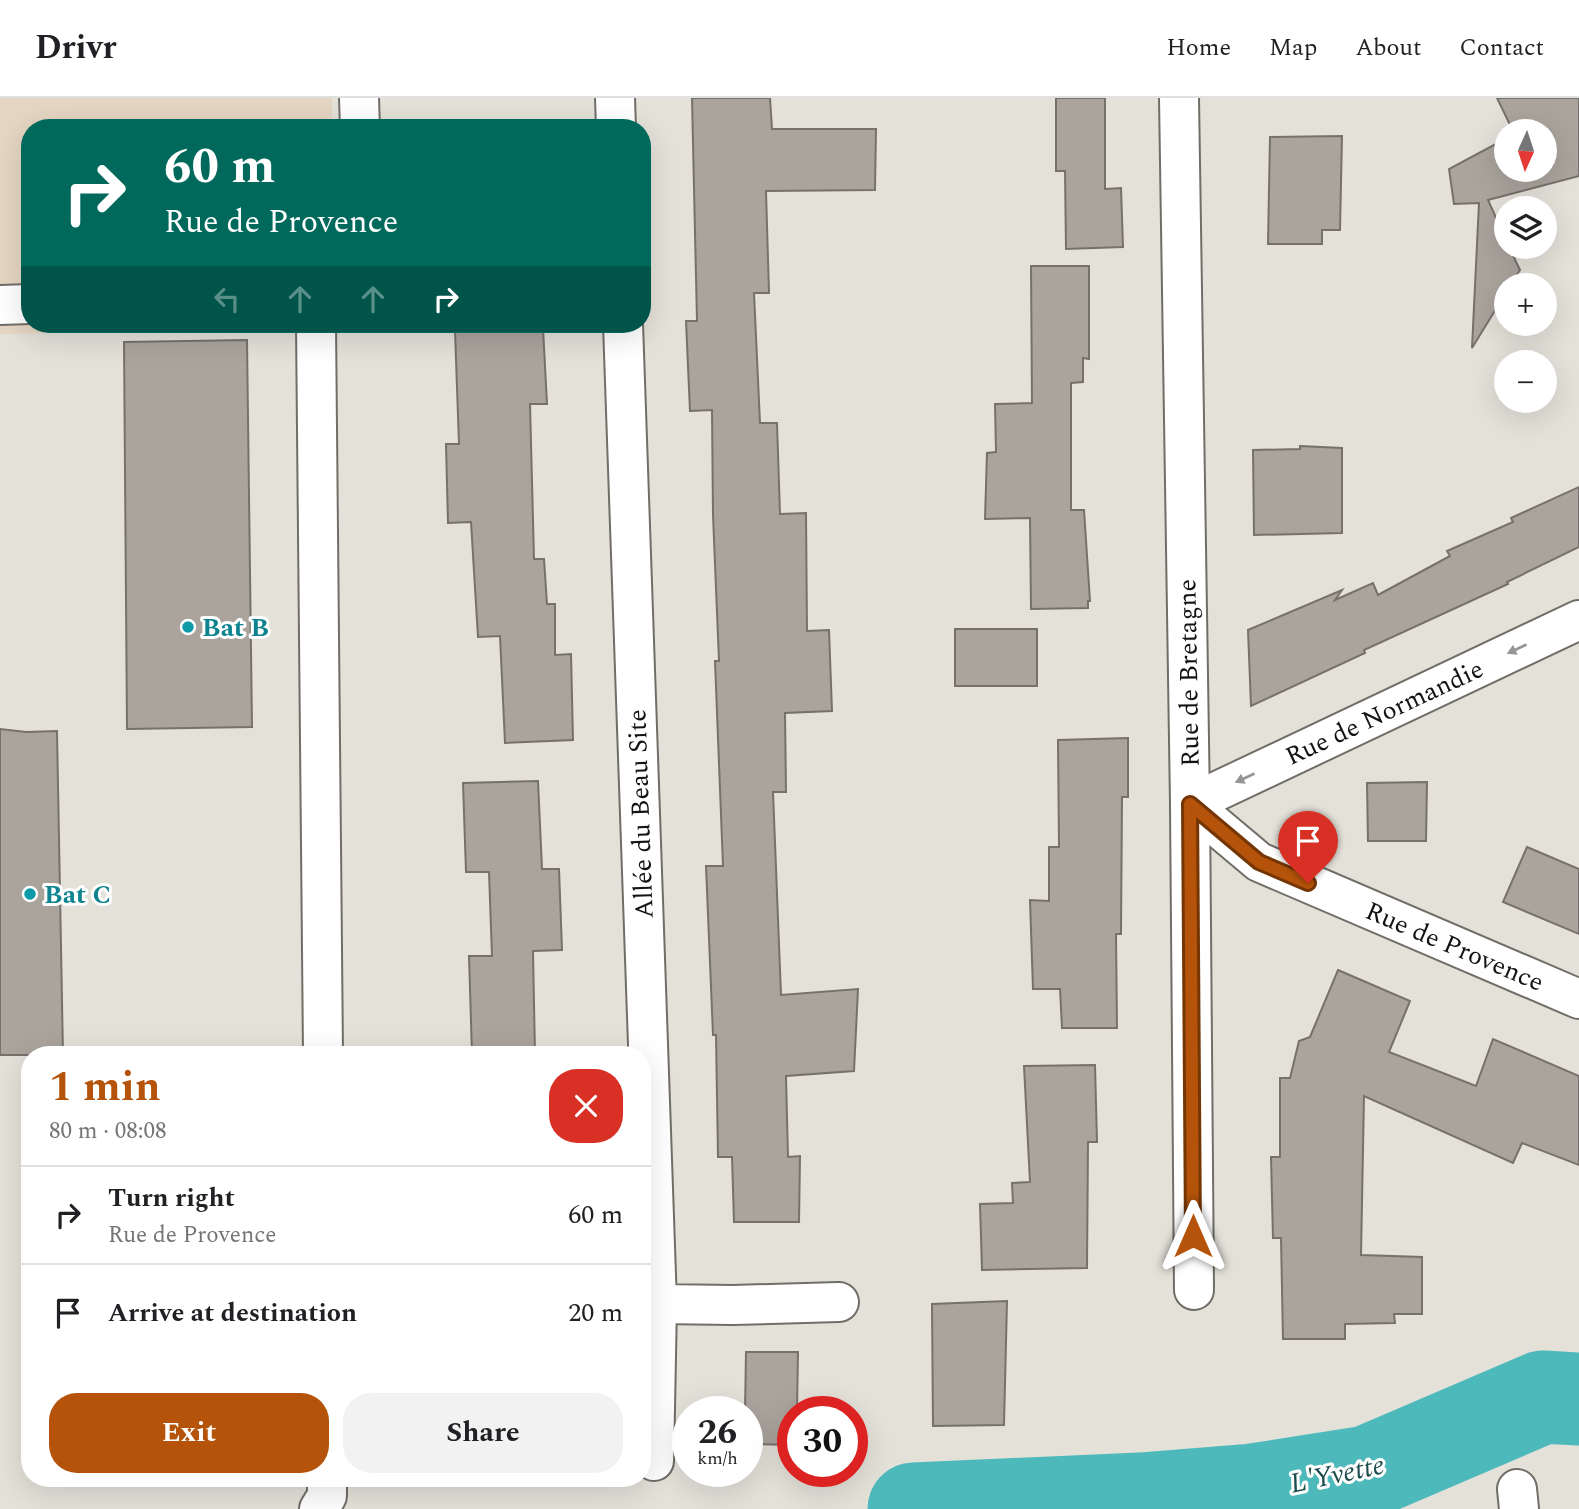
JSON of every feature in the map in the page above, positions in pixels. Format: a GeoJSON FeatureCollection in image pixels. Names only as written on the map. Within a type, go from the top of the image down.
{"type":"FeatureCollection","features":[{"type":"Feature","properties":{"kind":"street"},"geometry":{"type":"LineString","coordinates":[[359,98],[360,119]]}},
{"type":"Feature","properties":{"kind":"street"},"geometry":{"type":"LineString","coordinates":[[615,98],[616,119]]}},
{"type":"Feature","properties":{"kind":"street","name":"Rue de Bretagne"},"geometry":{"type":"LineString","coordinates":[[1180,98],[1194,1290]]}},
{"type":"Feature","properties":{"kind":"street"},"geometry":{"type":"LineString","coordinates":[[0,305],[21,304]]}},
{"type":"Feature","properties":{"kind":"street"},"geometry":{"type":"LineString","coordinates":[[316,333],[323,1046]]}},
{"type":"Feature","properties":{"kind":"street","name":"Allée du Beau Site"},"geometry":{"type":"LineString","coordinates":[[623,333],[648,1046]]}},
{"type":"Feature","properties":{"kind":"street","name":"Rue de Normandie"},"geometry":{"type":"LineString","coordinates":[[1190,804],[1579,620]]}},
{"type":"Feature","properties":{"kind":"street","name":"Rue de Provence"},"geometry":{"type":"LineString","coordinates":[[1190,804],[1259,862],[1579,999]]}},
{"type":"Feature","properties":{"kind":"street","name":"Allée du Beau Site"},"geometry":{"type":"LineString","coordinates":[[651,1131],[657,1304],[654,1461]]}},
{"type":"Feature","properties":{"kind":"street"},"geometry":{"type":"LineString","coordinates":[[657,1304],[839,1302]]}},
{"type":"Feature","properties":{"kind":"street"},"geometry":{"type":"LineString","coordinates":[[319,1509],[327,1496],[327,1487]]}},
{"type":"Feature","properties":{"kind":"shaded area"},"geometry":{"type":"Polygon","coordinates":[[[0,98],[332,98],[332,119],[21,119],[21,333],[55,333],[0,334],[0,98]]]}},
{"type":"Feature","properties":{"kind":"building"},"geometry":{"type":"Polygon","coordinates":[[[692,98],[770,98],[772,129],[876,129],[875,190],[766,191],[769,293],[754,293],[760,423],[777,423],[780,514],[806,513],[807,631],[829,630],[832,711],[785,713],[786,792],[773,792],[781,995],[858,989],[854,1071],[786,1076],[788,1157],[800,1156],[799,1222],[734,1222],[732,1157],[718,1157],[716,1035],[713,1035],[706,866],[723,866],[715,661],[719,661],[712,410],[690,411],[686,321],[697,321],[692,98]]]}},
{"type":"Feature","properties":{"kind":"building"},"geometry":{"type":"Polygon","coordinates":[[[1056,98],[1105,98],[1105,189],[1121,188],[1123,247],[1066,249],[1065,171],[1056,171],[1056,98]]]}},
{"type":"Feature","properties":{"kind":"building"},"geometry":{"type":"Polygon","coordinates":[[[1497,98],[1579,98],[1579,176],[1558,182],[1558,119],[1507,119],[1497,98]]]}},
{"type":"Feature","properties":{"kind":"building"},"geometry":{"type":"Polygon","coordinates":[[[1342,136],[1340,230],[1322,230],[1322,244],[1268,244],[1270,137],[1342,136]]]}},
{"type":"Feature","properties":{"kind":"building"},"geometry":{"type":"Polygon","coordinates":[[[1494,145],[1494,182],[1556,182],[1494,196],[1488,200],[1494,213],[1494,259],[1515,259],[1520,270],[1518,273],[1494,273],[1494,312],[1472,348],[1479,203],[1454,204],[1449,169],[1494,145]]]}},
{"type":"Feature","properties":{"kind":"building"},"geometry":{"type":"Polygon","coordinates":[[[1031,266],[1089,266],[1089,359],[1083,358],[1083,382],[1071,383],[1071,510],[1084,510],[1090,601],[1088,608],[1031,609],[1030,518],[985,519],[987,453],[996,452],[995,404],[1032,403],[1031,266]]]}},
{"type":"Feature","properties":{"kind":"building"},"geometry":{"type":"Polygon","coordinates":[[[455,333],[543,333],[547,404],[530,404],[534,559],[544,559],[547,604],[555,604],[555,655],[571,654],[573,740],[505,743],[500,636],[478,637],[471,522],[448,523],[446,444],[459,444],[455,333]]]}},
{"type":"Feature","properties":{"kind":"building","name":"Bat B"},"geometry":{"type":"Polygon","coordinates":[[[247,340],[252,727],[127,729],[124,342],[247,340]]]}},
{"type":"Feature","properties":{"kind":"building"},"geometry":{"type":"Polygon","coordinates":[[[1300,446],[1342,448],[1342,533],[1254,535],[1253,450],[1300,449],[1300,446]]]}},
{"type":"Feature","properties":{"kind":"building"},"geometry":{"type":"Polygon","coordinates":[[[1579,487],[1579,547],[1507,582],[1508,584],[1364,650],[1365,653],[1251,706],[1248,630],[1342,590],[1335,600],[1373,583],[1378,595],[1450,556],[1447,551],[1513,522],[1511,518],[1579,487]]]}},
{"type":"Feature","properties":{"kind":"building"},"geometry":{"type":"Polygon","coordinates":[[[955,629],[1037,629],[1037,686],[955,686],[955,629]]]}},
{"type":"Feature","properties":{"kind":"building","name":"Bat C"},"geometry":{"type":"Polygon","coordinates":[[[0,729],[57,731],[63,1046],[21,1046],[21,1055],[0,1055],[0,729]]]}},
{"type":"Feature","properties":{"kind":"building"},"geometry":{"type":"Polygon","coordinates":[[[1128,738],[1128,797],[1122,797],[1121,934],[1116,934],[1117,1028],[1062,1028],[1060,989],[1033,989],[1030,900],[1049,901],[1049,847],[1059,847],[1058,740],[1128,738]]]}},
{"type":"Feature","properties":{"kind":"building"},"geometry":{"type":"Polygon","coordinates":[[[538,781],[542,869],[559,869],[562,950],[533,951],[535,1046],[472,1046],[469,956],[492,956],[489,872],[466,872],[463,783],[538,781]]]}},
{"type":"Feature","properties":{"kind":"building"},"geometry":{"type":"Polygon","coordinates":[[[1427,782],[1426,841],[1368,841],[1367,783],[1427,782]]]}},
{"type":"Feature","properties":{"kind":"building"},"geometry":{"type":"Polygon","coordinates":[[[1527,847],[1579,869],[1579,934],[1503,902],[1527,847]]]}},
{"type":"Feature","properties":{"kind":"building"},"geometry":{"type":"Polygon","coordinates":[[[1338,970],[1410,1001],[1389,1052],[1476,1086],[1493,1039],[1579,1076],[1579,1165],[1522,1143],[1513,1163],[1364,1096],[1361,1255],[1422,1257],[1422,1314],[1394,1314],[1395,1323],[1345,1324],[1345,1339],[1283,1339],[1281,1238],[1273,1238],[1271,1157],[1280,1157],[1280,1078],[1290,1078],[1299,1041],[1310,1037],[1338,970]]]}},
{"type":"Feature","properties":{"kind":"building"},"geometry":{"type":"Polygon","coordinates":[[[1095,1065],[1097,1142],[1088,1142],[1087,1268],[982,1270],[980,1204],[1013,1203],[1012,1183],[1030,1182],[1024,1066],[1095,1065]]]}},
{"type":"Feature","properties":{"kind":"building"},"geometry":{"type":"Polygon","coordinates":[[[1007,1301],[1004,1425],[933,1426],[932,1304],[1007,1301]]]}},
{"type":"Feature","properties":{"kind":"building"},"geometry":{"type":"Polygon","coordinates":[[[746,1352],[798,1352],[797,1396],[777,1396],[777,1445],[763,1444],[763,1396],[745,1396],[746,1352]]]}},
{"type":"Feature","properties":{"kind":"waterway","name":"L'Yvette"},"geometry":{"type":"LineString","coordinates":[[914,1509],[1140,1499],[1253,1490],[1368,1472],[1543,1397],[1579,1399]]}},
{"type":"Feature","properties":{"kind":"place","name":"Bat B"},"geometry":{"type":"Point","coordinates":[188,627]}},
{"type":"Feature","properties":{"kind":"place","name":"Bat C"},"geometry":{"type":"Point","coordinates":[30,894]}},
{"type":"Feature","properties":{"kind":"route"},"geometry":{"type":"LineString","coordinates":[[1193,1236],[1190,804],[1259,862],[1308,883]]}}]}
